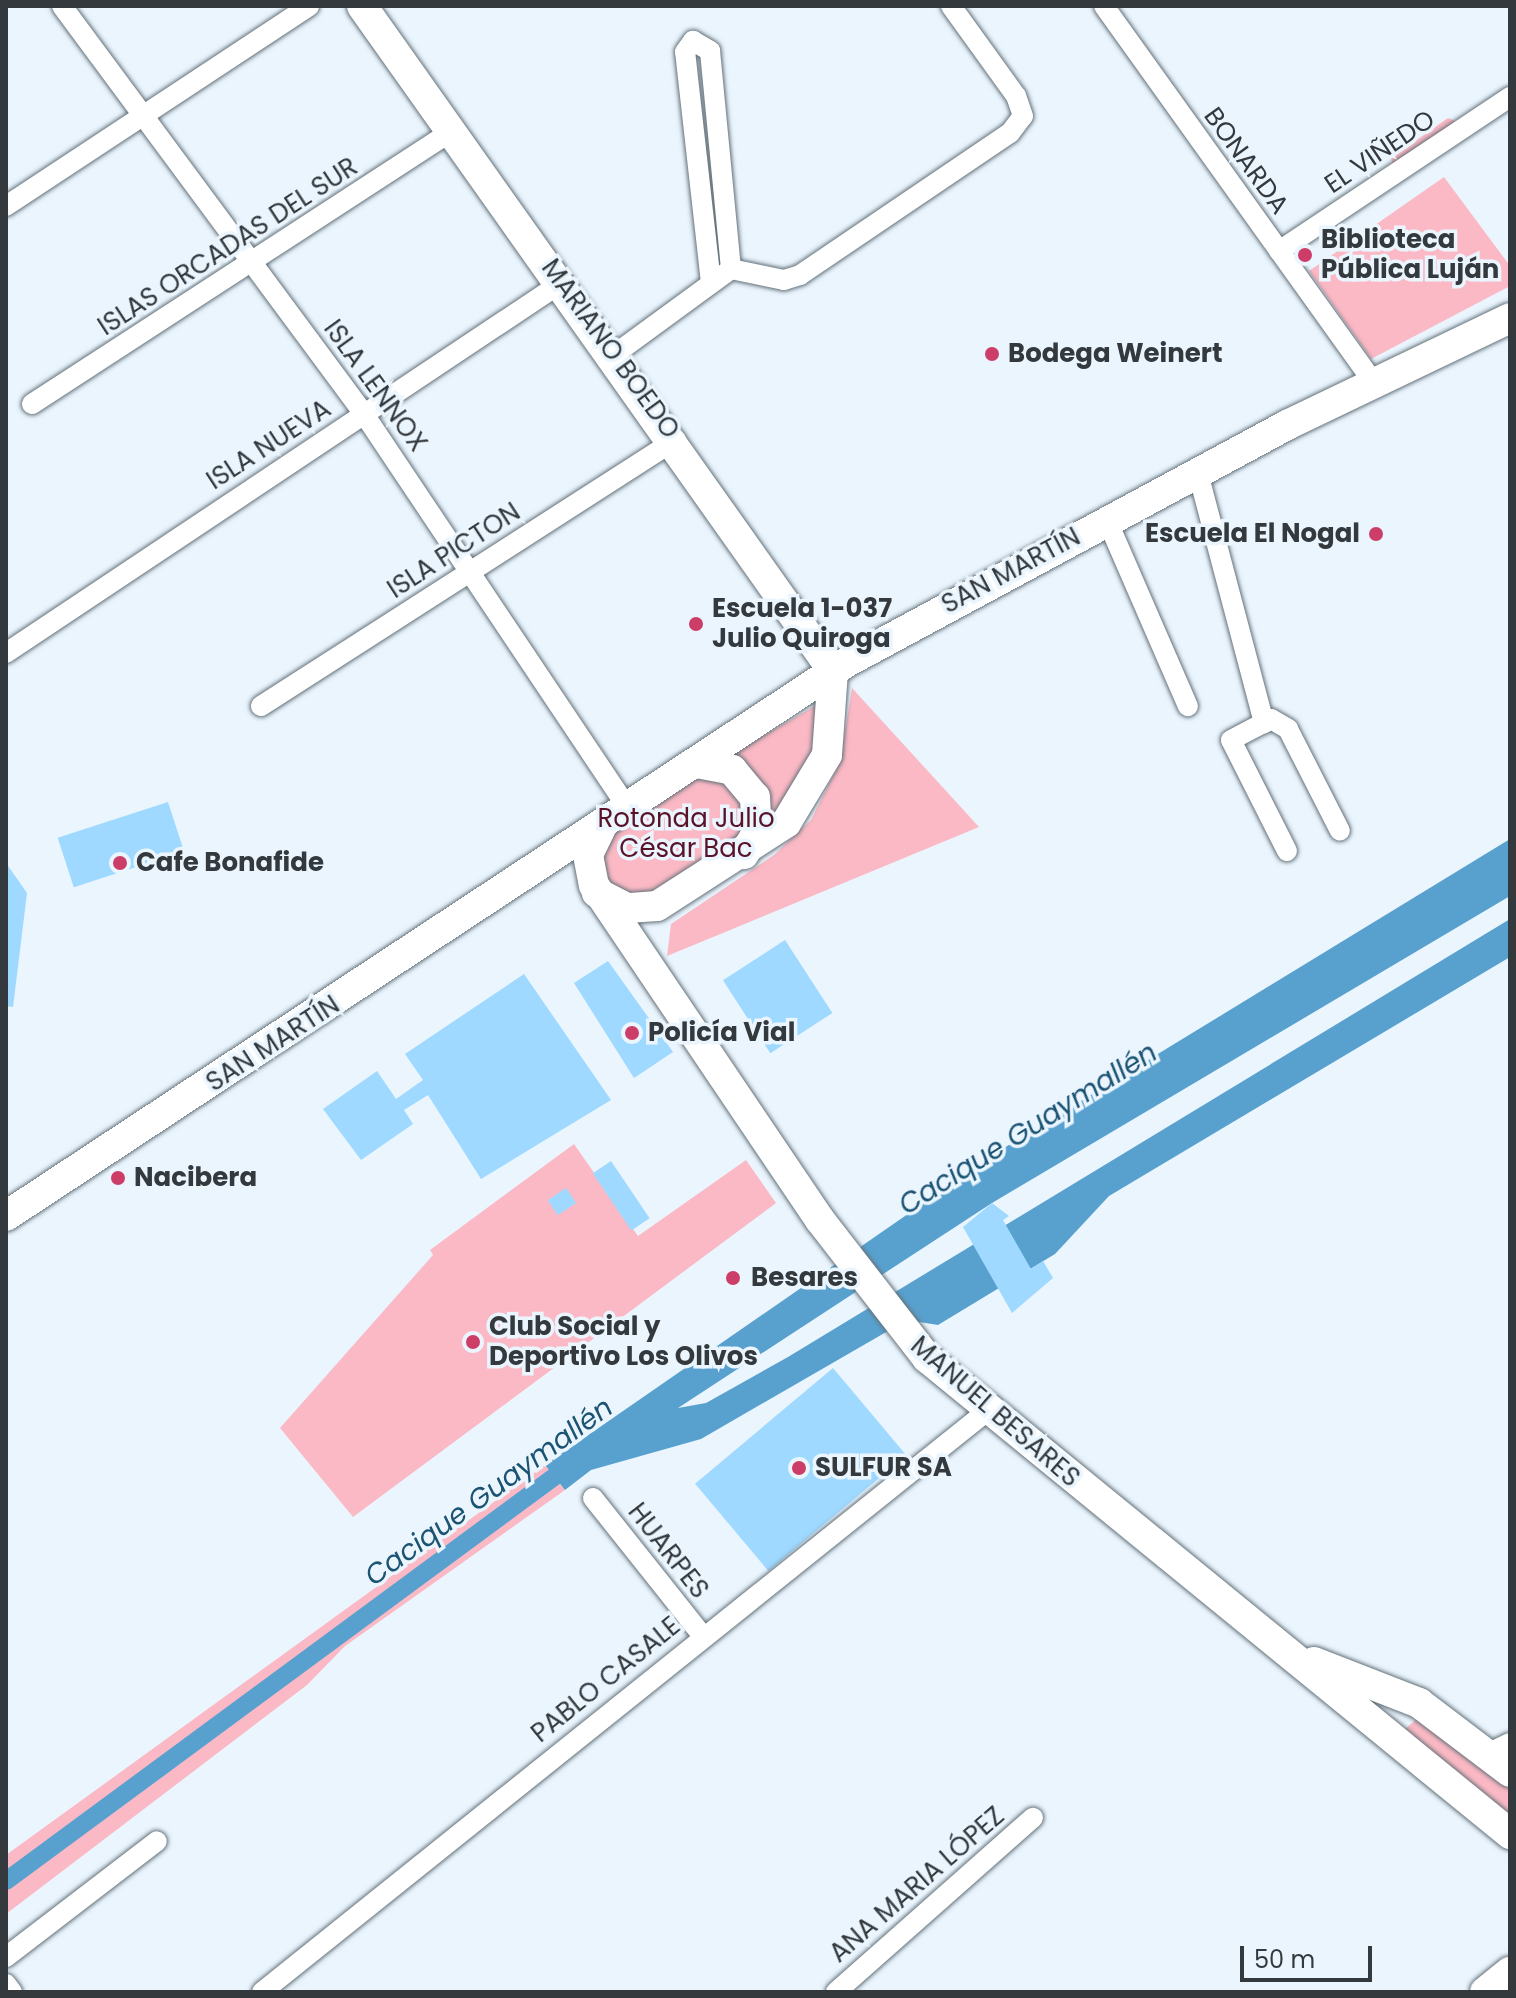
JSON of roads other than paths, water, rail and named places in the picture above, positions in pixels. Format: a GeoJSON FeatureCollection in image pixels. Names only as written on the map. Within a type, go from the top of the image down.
{"type":"FeatureCollection","features":[{"type":"Feature","properties":{"kind":"main road","name":"MARIANO BOEDO"},"geometry":{"type":"LineString","coordinates":[[370,14],[676,440],[833,671]]}},
{"type":"Feature","properties":{"kind":"main road","name":"SAN MARTÍN"},"geometry":{"type":"LineString","coordinates":[[6,1216],[601,828],[833,671],[1107,520],[1510,318]]}},
{"type":"Feature","properties":{"kind":"main road"},"geometry":{"type":"LineString","coordinates":[[538,868],[565,871],[600,895],[640,909],[671,901],[736,862],[786,823],[819,779],[833,723],[833,671]]}},
{"type":"Feature","properties":{"kind":"main road"},"geometry":{"type":"LineString","coordinates":[[697,763],[732,770],[755,797],[757,833],[736,862]]}},
{"type":"Feature","properties":{"kind":"main road"},"geometry":{"type":"LineString","coordinates":[[600,895],[588,859],[601,828]]}},
{"type":"Feature","properties":{"kind":"main road","name":"MANUEL BESARES"},"geometry":{"type":"LineString","coordinates":[[600,895],[846,1256],[898,1325],[986,1412],[1510,1834]]}},
{"type":"Feature","properties":{"kind":"main road"},"geometry":{"type":"LineString","coordinates":[[669,1000],[651,937],[671,901]]}},
{"type":"Feature","properties":{"kind":"main road","name":"MANUEL BESARES"},"geometry":{"type":"LineString","coordinates":[[1276,1645],[1425,1706],[1502,1756]]}},
{"type":"Feature","properties":{"kind":"main road"},"geometry":{"type":"LineString","coordinates":[[1407,1750],[1397,1718],[1410,1705],[1425,1706]]}},
{"type":"Feature","properties":{"kind":"main road"},"geometry":{"type":"LineString","coordinates":[[1485,1992],[1510,1972]]}},
{"type":"Feature","properties":{"kind":"street","name":"ISLA LENNOX"},"geometry":{"type":"LineString","coordinates":[[62,6],[364,414],[472,569],[628,808]]}},
{"type":"Feature","properties":{"kind":"street"},"geometry":{"type":"LineString","coordinates":[[6,206],[309,6]]}},
{"type":"Feature","properties":{"kind":"street"},"geometry":{"type":"LineString","coordinates":[[615,354],[731,269],[784,280],[800,275],[1010,133],[1023,116],[1016,96],[951,6]]}},
{"type":"Feature","properties":{"kind":"street","name":"BONARDA"},"geometry":{"type":"LineString","coordinates":[[1104,6],[1375,385]]}},
{"type":"Feature","properties":{"kind":"street"},"geometry":{"type":"LineString","coordinates":[[711,283],[685,52],[693,41],[710,51],[731,269]]}},
{"type":"Feature","properties":{"kind":"street","name":"EL VIÑEDO"},"geometry":{"type":"LineString","coordinates":[[1279,251],[1510,97]]}},
{"type":"Feature","properties":{"kind":"street","name":"ISLAS ORCADAS DEL SUR"},"geometry":{"type":"LineString","coordinates":[[32,404],[255,264],[452,131]]}},
{"type":"Feature","properties":{"kind":"street","name":"ISLA NUEVA"},"geometry":{"type":"LineString","coordinates":[[6,653],[561,283]]}},
{"type":"Feature","properties":{"kind":"street","name":"ISLA PICTON"},"geometry":{"type":"LineString","coordinates":[[261,706],[676,440]]}},
{"type":"Feature","properties":{"kind":"street"},"geometry":{"type":"LineString","coordinates":[[1198,473],[1264,723]]}},
{"type":"Feature","properties":{"kind":"street"},"geometry":{"type":"LineString","coordinates":[[1107,520],[1188,706]]}},
{"type":"Feature","properties":{"kind":"street"},"geometry":{"type":"LineString","coordinates":[[1287,851],[1231,740],[1264,723],[1288,729],[1340,831]]}},
{"type":"Feature","properties":{"kind":"street","name":"PABLO CASALE"},"geometry":{"type":"LineString","coordinates":[[262,1992],[702,1635],[986,1412]]}},
{"type":"Feature","properties":{"kind":"street","name":"HUARPES"},"geometry":{"type":"LineString","coordinates":[[593,1498],[702,1635]]}},
{"type":"Feature","properties":{"kind":"street","name":"ANA MARIA LÓPEZ"},"geometry":{"type":"LineString","coordinates":[[839,1991],[1033,1818]]}},
{"type":"Feature","properties":{"kind":"street"},"geometry":{"type":"LineString","coordinates":[[6,1957],[157,1841]]}},
{"type":"Feature","properties":{"kind":"street"},"geometry":{"type":"LineString","coordinates":[[6,1984],[12,1992]]}},
{"type":"Feature","properties":{"kind":"water"},"geometry":{"type":"Polygon","coordinates":[[[1510,839],[1510,896],[992,1203],[678,1408],[706,1403],[788,1357],[1510,919],[1510,957],[1109,1196],[1055,1254],[938,1325],[907,1320],[701,1439],[591,1470],[565,1490],[545,1465],[999,1151],[1510,839]]]}},
{"type":"Feature","properties":{"kind":"waterway","name":"Cacique Guaymallén"},"geometry":{"type":"LineString","coordinates":[[6,1881],[573,1463]]}},
{"type":"Feature","properties":{"kind":"place","name":"Biblioteca Pública Luján"},"geometry":{"type":"Point","coordinates":[1305,255]}},
{"type":"Feature","properties":{"kind":"place","name":"Bodega Weinert"},"geometry":{"type":"Point","coordinates":[992,354]}},
{"type":"Feature","properties":{"kind":"place","name":"Escuela El Nogal"},"geometry":{"type":"Point","coordinates":[1376,534]}},
{"type":"Feature","properties":{"kind":"place","name":"Escuela 1-037 Julio Quiroga"},"geometry":{"type":"Point","coordinates":[696,624]}},
{"type":"Feature","properties":{"kind":"place","name":"Cafe Bonafide"},"geometry":{"type":"Point","coordinates":[120,863]}},
{"type":"Feature","properties":{"kind":"place","name":"Policía Vial"},"geometry":{"type":"Point","coordinates":[632,1033]}},
{"type":"Feature","properties":{"kind":"place","name":"Nacibera"},"geometry":{"type":"Point","coordinates":[118,1178]}},
{"type":"Feature","properties":{"kind":"place","name":"Besares"},"geometry":{"type":"Point","coordinates":[733,1278]}},
{"type":"Feature","properties":{"kind":"place","name":"Club Social y Deportivo Los Olivos"},"geometry":{"type":"Point","coordinates":[473,1342]}},
{"type":"Feature","properties":{"kind":"place","name":"SULFUR SA"},"geometry":{"type":"Point","coordinates":[799,1468]}},
{"type":"Feature","properties":{"kind":"park label","name":"Rotonda Julio César Bac"},"geometry":{"type":"Point","coordinates":[686,834]}}]}
